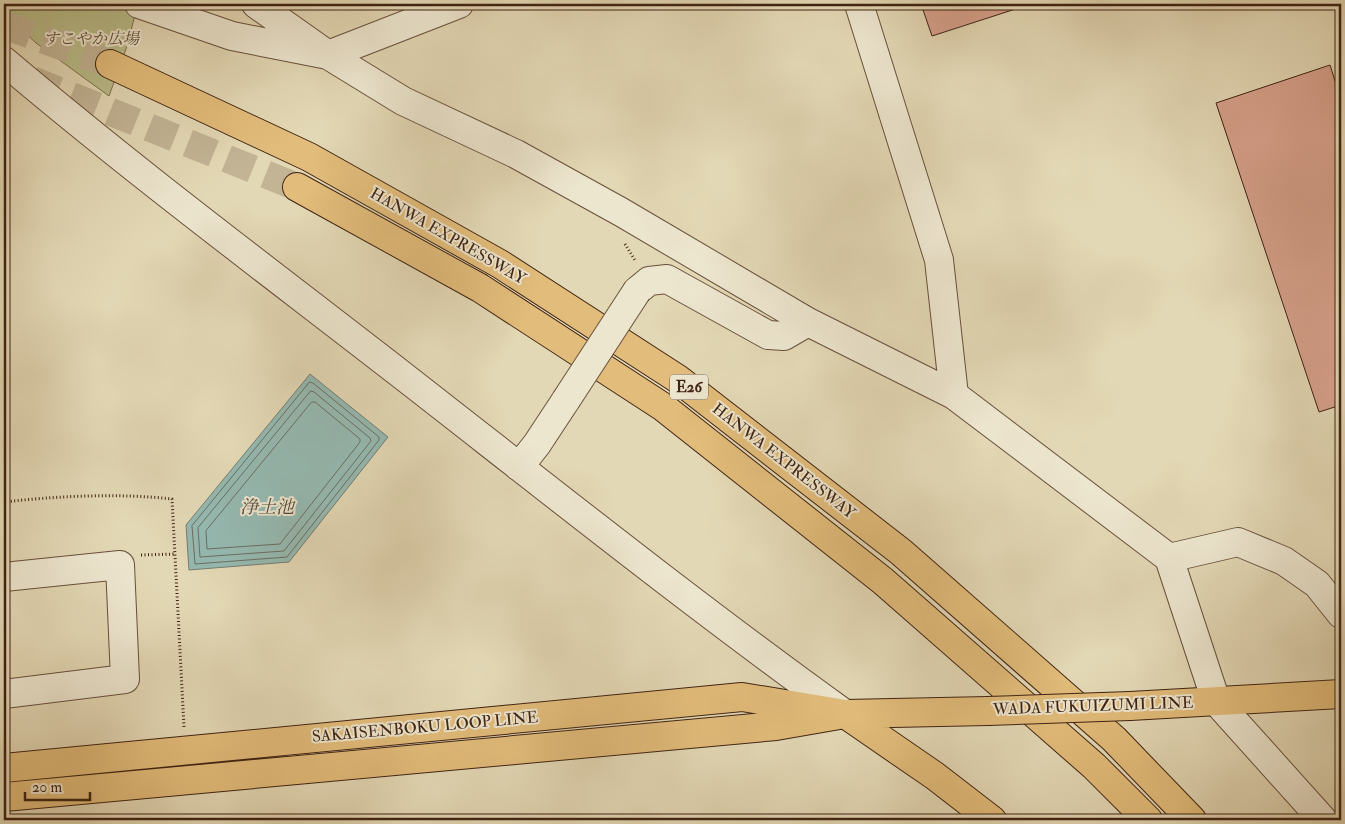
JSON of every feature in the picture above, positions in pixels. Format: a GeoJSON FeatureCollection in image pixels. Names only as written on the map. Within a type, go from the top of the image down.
{"type":"FeatureCollection","features":[{"type":"Feature","properties":{"kind":"main road","name":"HANWA EXPRESSWAY"},"geometry":{"type":"LineString","coordinates":[[110,64],[309,157],[500,264],[678,379],[901,552],[1114,739],[1192,820]]}},
{"type":"Feature","properties":{"kind":"main road","name":"HANWA EXPRESSWAY"},"geometry":{"type":"LineString","coordinates":[[297,187],[480,288],[663,407],[883,581],[1094,766],[1148,820]]}},
{"type":"Feature","properties":{"kind":"main road","name":"WADA FUKUIZUMI LINE"},"geometry":{"type":"LineString","coordinates":[[845,714],[1130,706],[1341,694]]}},
{"type":"Feature","properties":{"kind":"main road","name":"SAKAISENBOKU LOOP LINE"},"geometry":{"type":"LineString","coordinates":[[4,768],[742,697],[845,714],[935,776],[992,820]]}},
{"type":"Feature","properties":{"kind":"main road","name":"SAKAISENBOKU LOOP LINE"},"geometry":{"type":"LineString","coordinates":[[4,797],[776,726],[845,714]]}},
{"type":"Feature","properties":{"kind":"street"},"geometry":{"type":"LineString","coordinates":[[139,4],[232,36],[328,55],[459,4]]}},
{"type":"Feature","properties":{"kind":"street"},"geometry":{"type":"LineString","coordinates":[[256,4],[328,55],[403,101],[516,154],[621,212],[808,322],[954,396],[1169,558],[1216,701],[1323,820]]}},
{"type":"Feature","properties":{"kind":"street"},"geometry":{"type":"LineString","coordinates":[[859,4],[939,260],[954,396]]}},
{"type":"Feature","properties":{"kind":"street"},"geometry":{"type":"LineString","coordinates":[[4,61],[84,129],[518,466],[759,652],[845,714]]}},
{"type":"Feature","properties":{"kind":"street"},"geometry":{"type":"LineString","coordinates":[[518,466],[537,444],[637,291],[649,281],[667,279],[768,335],[784,336],[808,322]]}},
{"type":"Feature","properties":{"kind":"street"},"geometry":{"type":"LineString","coordinates":[[1169,558],[1238,542],[1284,561],[1317,584],[1341,614]]}},
{"type":"Feature","properties":{"kind":"street"},"geometry":{"type":"LineString","coordinates":[[4,577],[120,565],[125,679],[4,694]]}},
{"type":"Feature","properties":{"kind":"path"},"geometry":{"type":"LineString","coordinates":[[624,243],[638,264]]}},
{"type":"Feature","properties":{"kind":"path"},"geometry":{"type":"LineString","coordinates":[[120,565],[130,556],[176,554]]}},
{"type":"Feature","properties":{"kind":"green space","name":"すこやか広場"},"geometry":{"type":"Polygon","coordinates":[[[4,4],[138,4],[126,49],[109,96],[36,43],[4,13],[4,4]]]}},
{"type":"Feature","properties":{"kind":"water","name":"浄土池"},"geometry":{"type":"Polygon","coordinates":[[[310,374],[388,437],[289,562],[189,570],[186,525],[310,374]]]}},
{"type":"Feature","properties":{"kind":"building"},"geometry":{"type":"Polygon","coordinates":[[[921,4],[1031,4],[932,36],[921,4]]]}},
{"type":"Feature","properties":{"kind":"building"},"geometry":{"type":"Polygon","coordinates":[[[1330,65],[1341,100],[1341,405],[1319,412],[1216,103],[1330,65]]]}},
{"type":"Feature","properties":{"kind":"tunnel"},"geometry":{"type":"LineString","coordinates":[[4,25],[110,64]]}},
{"type":"Feature","properties":{"kind":"tunnel"},"geometry":{"type":"LineString","coordinates":[[32,80],[297,187]]}}]}
